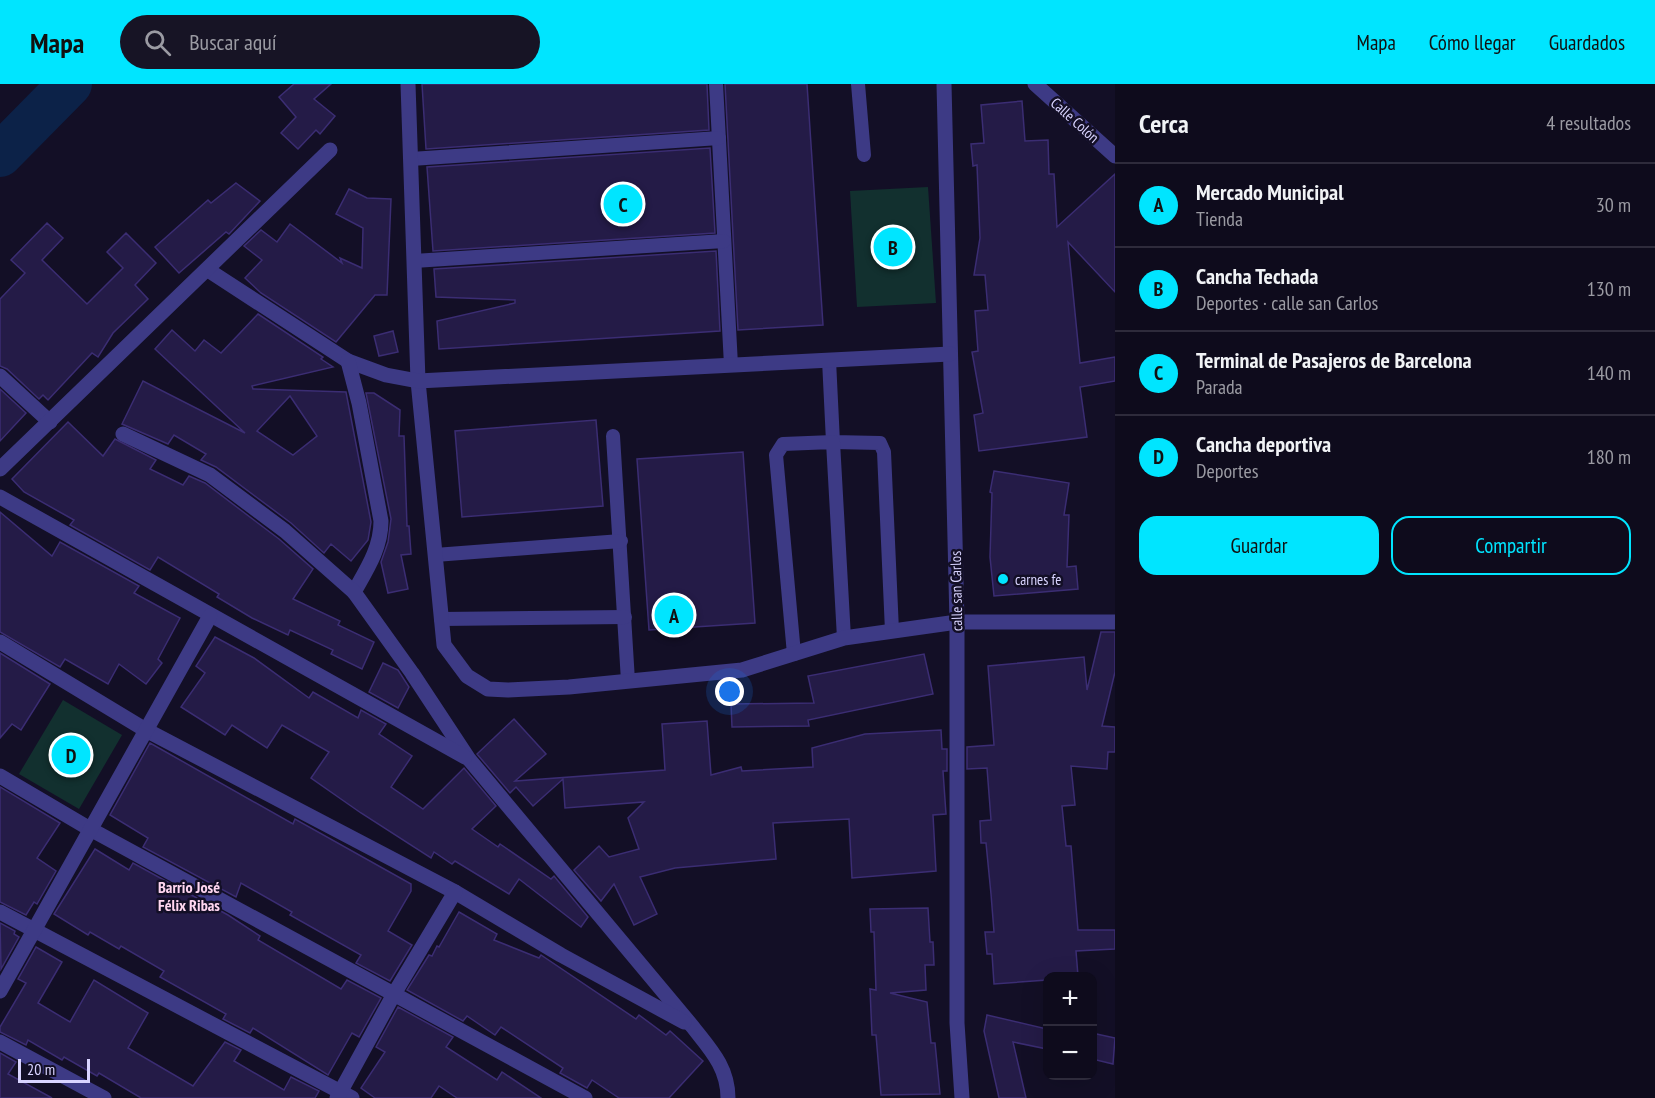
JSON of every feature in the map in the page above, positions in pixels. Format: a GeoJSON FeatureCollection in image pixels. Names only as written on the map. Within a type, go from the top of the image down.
{"type":"FeatureCollection","features":[{"type":"Feature","properties":{"kind":"street"},"geometry":{"type":"LineString","coordinates":[[408,84],[418,381],[441,619],[444,645],[467,676],[488,689],[569,687],[742,670],[844,638],[957,622],[1115,621]]}},
{"type":"Feature","properties":{"kind":"street","name":"calle san Carlos"},"geometry":{"type":"LineString","coordinates":[[944,84],[957,622],[957,1023],[962,1098]]}},
{"type":"Feature","properties":{"kind":"street","name":"Calle Colón"},"geometry":{"type":"LineString","coordinates":[[1035,84],[1115,156]]}},
{"type":"Feature","properties":{"kind":"street"},"geometry":{"type":"LineString","coordinates":[[0,469],[330,150]]}},
{"type":"Feature","properties":{"kind":"street"},"geometry":{"type":"LineString","coordinates":[[208,270],[348,361],[386,375],[418,381],[950,354]]}},
{"type":"Feature","properties":{"kind":"street"},"geometry":{"type":"LineString","coordinates":[[348,361],[361,414],[381,521],[381,534],[374,558],[354,592]]}},
{"type":"Feature","properties":{"kind":"street"},"geometry":{"type":"LineString","coordinates":[[0,376],[50,422]]}},
{"type":"Feature","properties":{"kind":"street"},"geometry":{"type":"LineString","coordinates":[[123,434],[210,475],[285,531],[354,592],[412,673],[468,759],[723,1066],[728,1084],[728,1098]]}},
{"type":"Feature","properties":{"kind":"street"},"geometry":{"type":"LineString","coordinates":[[0,496],[468,759]]}},
{"type":"Feature","properties":{"kind":"street"},"geometry":{"type":"LineString","coordinates":[[0,991],[144,729],[210,616]]}},
{"type":"Feature","properties":{"kind":"street"},"geometry":{"type":"LineString","coordinates":[[0,642],[144,729],[455,892],[561,955],[692,1026]]}},
{"type":"Feature","properties":{"kind":"street"},"geometry":{"type":"LineString","coordinates":[[0,776],[90,829],[585,1098]]}},
{"type":"Feature","properties":{"kind":"street"},"geometry":{"type":"LineString","coordinates":[[0,912],[343,1096],[393,994],[455,892]]}},
{"type":"Feature","properties":{"kind":"street"},"geometry":{"type":"LineString","coordinates":[[0,1042],[104,1098]]}},
{"type":"Feature","properties":{"kind":"lane"},"geometry":{"type":"LineString","coordinates":[[716,84],[731,365]]}},
{"type":"Feature","properties":{"kind":"lane"},"geometry":{"type":"LineString","coordinates":[[858,84],[864,155]]}},
{"type":"Feature","properties":{"kind":"lane"},"geometry":{"type":"LineString","coordinates":[[411,159],[719,138]]}},
{"type":"Feature","properties":{"kind":"lane"},"geometry":{"type":"LineString","coordinates":[[414,261],[724,241]]}},
{"type":"Feature","properties":{"kind":"lane"},"geometry":{"type":"LineString","coordinates":[[829,360],[844,638]]}},
{"type":"Feature","properties":{"kind":"lane"},"geometry":{"type":"LineString","coordinates":[[612,436],[621,541],[628,681]]}},
{"type":"Feature","properties":{"kind":"lane"},"geometry":{"type":"LineString","coordinates":[[794,654],[776,455],[783,444],[880,443],[892,631]]}},
{"type":"Feature","properties":{"kind":"lane"},"geometry":{"type":"LineString","coordinates":[[435,555],[621,541]]}},
{"type":"Feature","properties":{"kind":"lane"},"geometry":{"type":"LineString","coordinates":[[441,619],[625,617]]}},
{"type":"Feature","properties":{"kind":"green space"},"geometry":{"type":"Polygon","coordinates":[[[928,187],[936,303],[857,307],[850,191],[928,187]]]}},
{"type":"Feature","properties":{"kind":"green space"},"geometry":{"type":"Polygon","coordinates":[[[63,700],[122,735],[79,809],[19,774],[63,700]]]}},
{"type":"Feature","properties":{"kind":"building"},"geometry":{"type":"Polygon","coordinates":[[[294,84],[331,84],[314,99],[335,116],[320,134],[316,130],[298,149],[281,133],[296,117],[279,97],[294,84]]]}},
{"type":"Feature","properties":{"kind":"building"},"geometry":{"type":"Polygon","coordinates":[[[422,84],[707,84],[709,130],[426,149],[422,84]]]}},
{"type":"Feature","properties":{"kind":"building"},"geometry":{"type":"Polygon","coordinates":[[[725,84],[807,84],[823,325],[738,330],[725,84]]]}},
{"type":"Feature","properties":{"kind":"building"},"geometry":{"type":"Polygon","coordinates":[[[1022,101],[1025,141],[1048,140],[1049,174],[1054,174],[1057,227],[1115,174],[1115,292],[1068,242],[1080,363],[1115,357],[1115,381],[1080,387],[1087,437],[979,451],[974,415],[983,413],[972,352],[978,351],[975,311],[988,310],[985,275],[974,275],[980,238],[977,165],[973,166],[971,144],[984,143],[981,105],[1022,101]]]}},
{"type":"Feature","properties":{"kind":"building"},"geometry":{"type":"Polygon","coordinates":[[[710,148],[715,233],[433,251],[427,167],[710,148]]]}},
{"type":"Feature","properties":{"kind":"building"},"geometry":{"type":"Polygon","coordinates":[[[236,183],[260,201],[229,234],[226,232],[179,273],[155,247],[208,200],[211,203],[236,183]]]}},
{"type":"Feature","properties":{"kind":"building"},"geometry":{"type":"Polygon","coordinates":[[[349,189],[367,198],[391,199],[387,295],[375,295],[336,342],[261,293],[245,278],[262,260],[244,246],[261,230],[277,242],[290,224],[342,263],[340,258],[362,268],[363,228],[336,214],[349,189]]]}},
{"type":"Feature","properties":{"kind":"building"},"geometry":{"type":"Polygon","coordinates":[[[47,223],[63,238],[42,260],[87,304],[123,268],[107,252],[126,233],[156,263],[135,285],[148,299],[113,333],[98,357],[92,353],[48,400],[43,395],[39,399],[7,369],[0,366],[0,299],[25,273],[11,260],[47,223]]]}},
{"type":"Feature","properties":{"kind":"building"},"geometry":{"type":"Polygon","coordinates":[[[716,251],[720,331],[439,349],[437,321],[515,303],[515,300],[436,297],[434,269],[716,251]]]}},
{"type":"Feature","properties":{"kind":"building"},"geometry":{"type":"Polygon","coordinates":[[[258,314],[323,357],[321,359],[333,367],[252,386],[253,389],[346,392],[371,522],[368,540],[351,561],[331,544],[324,553],[291,523],[216,467],[201,460],[206,454],[174,435],[168,444],[122,424],[143,381],[245,433],[155,349],[172,330],[195,351],[204,340],[221,353],[258,314]],[[290,396],[257,431],[293,455],[317,436],[290,396]]]}},
{"type":"Feature","properties":{"kind":"building"},"geometry":{"type":"Polygon","coordinates":[[[393,331],[398,352],[379,356],[374,336],[393,331]]]}},
{"type":"Feature","properties":{"kind":"building"},"geometry":{"type":"Polygon","coordinates":[[[0,389],[26,413],[0,441],[0,389]]]}},
{"type":"Feature","properties":{"kind":"building"},"geometry":{"type":"Polygon","coordinates":[[[366,393],[374,393],[400,410],[399,436],[404,436],[407,526],[409,526],[411,554],[401,555],[408,589],[388,593],[381,562],[388,542],[391,519],[366,393]]]}},
{"type":"Feature","properties":{"kind":"building"},"geometry":{"type":"Polygon","coordinates":[[[596,420],[603,506],[462,517],[455,431],[596,420]]]}},
{"type":"Feature","properties":{"kind":"building"},"geometry":{"type":"Polygon","coordinates":[[[68,422],[103,456],[115,439],[156,460],[150,469],[183,485],[189,476],[205,483],[279,539],[313,569],[293,599],[340,621],[338,625],[374,642],[362,669],[331,654],[333,650],[290,630],[288,635],[252,618],[217,597],[219,594],[158,557],[150,570],[70,525],[74,520],[24,492],[12,479],[68,422]]]}},
{"type":"Feature","properties":{"kind":"building"},"geometry":{"type":"Polygon","coordinates":[[[743,452],[755,623],[649,630],[637,459],[743,452]]]}},
{"type":"Feature","properties":{"kind":"building"},"geometry":{"type":"Polygon","coordinates":[[[994,471],[1069,483],[1064,515],[1069,515],[1067,567],[1076,566],[1078,589],[994,596],[990,557],[992,493],[990,492],[994,471]]]}},
{"type":"Feature","properties":{"kind":"building"},"geometry":{"type":"Polygon","coordinates":[[[0,512],[52,556],[60,542],[139,586],[134,593],[180,618],[158,659],[162,663],[146,684],[119,664],[108,684],[65,659],[60,667],[0,632],[0,512]]]}},
{"type":"Feature","properties":{"kind":"building"},"geometry":{"type":"Polygon","coordinates":[[[1101,632],[1115,632],[1115,672],[1102,726],[1115,727],[1115,752],[1108,752],[1107,769],[1071,766],[1075,805],[1062,806],[1066,846],[1071,846],[1078,930],[1115,930],[1115,949],[1076,951],[1078,972],[1043,972],[1043,980],[994,984],[992,954],[987,954],[985,932],[994,932],[991,894],[986,843],[981,843],[980,821],[991,820],[987,768],[967,769],[967,747],[994,745],[988,666],[1084,657],[1087,690],[1101,632]]]}},
{"type":"Feature","properties":{"kind":"building"},"geometry":{"type":"Polygon","coordinates":[[[215,637],[254,658],[309,698],[313,692],[358,718],[361,710],[386,724],[379,734],[412,756],[391,787],[423,809],[464,768],[496,806],[472,829],[498,847],[500,844],[551,879],[554,876],[588,917],[581,927],[519,879],[509,894],[455,861],[452,864],[434,852],[431,858],[361,813],[311,778],[329,752],[282,725],[267,748],[232,725],[225,735],[181,707],[205,673],[196,666],[215,637]]]}},
{"type":"Feature","properties":{"kind":"building"},"geometry":{"type":"Polygon","coordinates":[[[0,653],[50,684],[21,730],[12,724],[0,738],[0,653]]]}},
{"type":"Feature","properties":{"kind":"building"},"geometry":{"type":"Polygon","coordinates":[[[924,654],[933,694],[808,720],[809,726],[732,727],[731,704],[814,703],[808,676],[924,654]]]}},
{"type":"Feature","properties":{"kind":"building"},"geometry":{"type":"Polygon","coordinates":[[[383,663],[398,670],[409,687],[398,708],[369,692],[383,663]]]}},
{"type":"Feature","properties":{"kind":"building"},"geometry":{"type":"Polygon","coordinates":[[[514,719],[546,754],[515,781],[665,770],[662,724],[707,721],[711,775],[741,767],[742,771],[813,767],[812,748],[865,734],[941,730],[942,749],[947,749],[947,771],[943,771],[946,814],[933,815],[936,871],[852,878],[849,819],[773,823],[776,859],[675,868],[640,877],[657,914],[634,925],[614,884],[601,901],[574,870],[599,846],[609,857],[639,849],[628,818],[644,802],[565,808],[563,779],[533,806],[516,787],[510,793],[477,754],[514,719]]]}},
{"type":"Feature","properties":{"kind":"building"},"geometry":{"type":"Polygon","coordinates":[[[150,743],[293,824],[295,819],[411,884],[411,891],[388,931],[412,945],[390,981],[356,963],[361,955],[290,915],[292,912],[241,883],[236,897],[143,847],[148,838],[110,815],[150,743]]]}},
{"type":"Feature","properties":{"kind":"building"},"geometry":{"type":"Polygon","coordinates":[[[0,787],[60,823],[37,858],[56,871],[37,904],[34,902],[26,915],[0,902],[0,787]]]}},
{"type":"Feature","properties":{"kind":"building"},"geometry":{"type":"Polygon","coordinates":[[[95,849],[129,870],[133,863],[228,915],[260,936],[258,940],[341,989],[347,980],[381,998],[359,1037],[352,1033],[328,1075],[253,1028],[250,1033],[223,1019],[226,1014],[160,977],[164,971],[121,946],[119,949],[90,932],[88,935],[54,914],[95,849]]]}},
{"type":"Feature","properties":{"kind":"building"},"geometry":{"type":"Polygon","coordinates":[[[928,908],[934,965],[925,965],[926,990],[890,993],[927,1002],[931,1043],[935,1043],[940,1094],[881,1095],[876,1035],[872,1035],[870,989],[876,990],[874,932],[871,932],[870,909],[928,908]]]}},
{"type":"Feature","properties":{"kind":"building"},"geometry":{"type":"Polygon","coordinates":[[[459,912],[497,934],[494,940],[539,958],[541,955],[636,1019],[639,1015],[666,1035],[670,1031],[703,1061],[669,1098],[619,1098],[592,1080],[587,1088],[560,1073],[563,1068],[501,1027],[495,1035],[467,1016],[463,1021],[407,990],[429,955],[432,956],[437,946],[439,947],[459,912]]]}},
{"type":"Feature","properties":{"kind":"building"},"geometry":{"type":"Polygon","coordinates":[[[0,923],[15,931],[14,934],[19,937],[1,969],[0,923]]]}},
{"type":"Feature","properties":{"kind":"building"},"geometry":{"type":"Polygon","coordinates":[[[36,947],[62,962],[38,1003],[70,1022],[94,980],[148,1013],[128,1048],[193,1086],[225,1042],[241,1050],[234,1061],[284,1090],[291,1077],[319,1091],[315,1098],[141,1098],[99,1073],[97,1076],[64,1057],[62,1060],[28,1040],[26,1045],[0,1032],[0,1027],[26,983],[18,979],[36,947]]]}},
{"type":"Feature","properties":{"kind":"building"},"geometry":{"type":"Polygon","coordinates":[[[398,1007],[453,1037],[446,1047],[497,1080],[502,1072],[541,1098],[457,1098],[439,1086],[431,1098],[375,1098],[361,1088],[385,1052],[376,1047],[398,1007]]]}},
{"type":"Feature","properties":{"kind":"building"},"geometry":{"type":"Polygon","coordinates":[[[987,1015],[1043,1028],[1043,1048],[1013,1042],[1026,1098],[999,1098],[984,1031],[987,1015]]]}},
{"type":"Feature","properties":{"kind":"building"},"geometry":{"type":"Polygon","coordinates":[[[1097,1034],[1115,1038],[1113,1064],[1097,1060],[1097,1034]]]}},
{"type":"Feature","properties":{"kind":"building"},"geometry":{"type":"Polygon","coordinates":[[[0,1053],[16,1062],[8,1074],[52,1098],[0,1098],[0,1053]]]}},
{"type":"Feature","properties":{"kind":"waterway"},"geometry":{"type":"LineString","coordinates":[[0,155],[70,84]]}},
{"type":"Feature","properties":{"kind":"place","name":"Terminal de Pasajeros de Barcelona"},"geometry":{"type":"Point","coordinates":[623,204]}},
{"type":"Feature","properties":{"kind":"place","name":"Cancha Techada"},"geometry":{"type":"Point","coordinates":[893,247]}},
{"type":"Feature","properties":{"kind":"place","name":"carnes fe"},"geometry":{"type":"Point","coordinates":[1003,579]}},
{"type":"Feature","properties":{"kind":"place","name":"Mercado Municipal"},"geometry":{"type":"Point","coordinates":[674,615]}},
{"type":"Feature","properties":{"kind":"place","name":"Cancha deportiva"},"geometry":{"type":"Point","coordinates":[71,755]}},
{"type":"Feature","properties":{"kind":"district","name":"Barrio José Félix Ribas"},"geometry":{"type":"Point","coordinates":[189,896]}}]}
